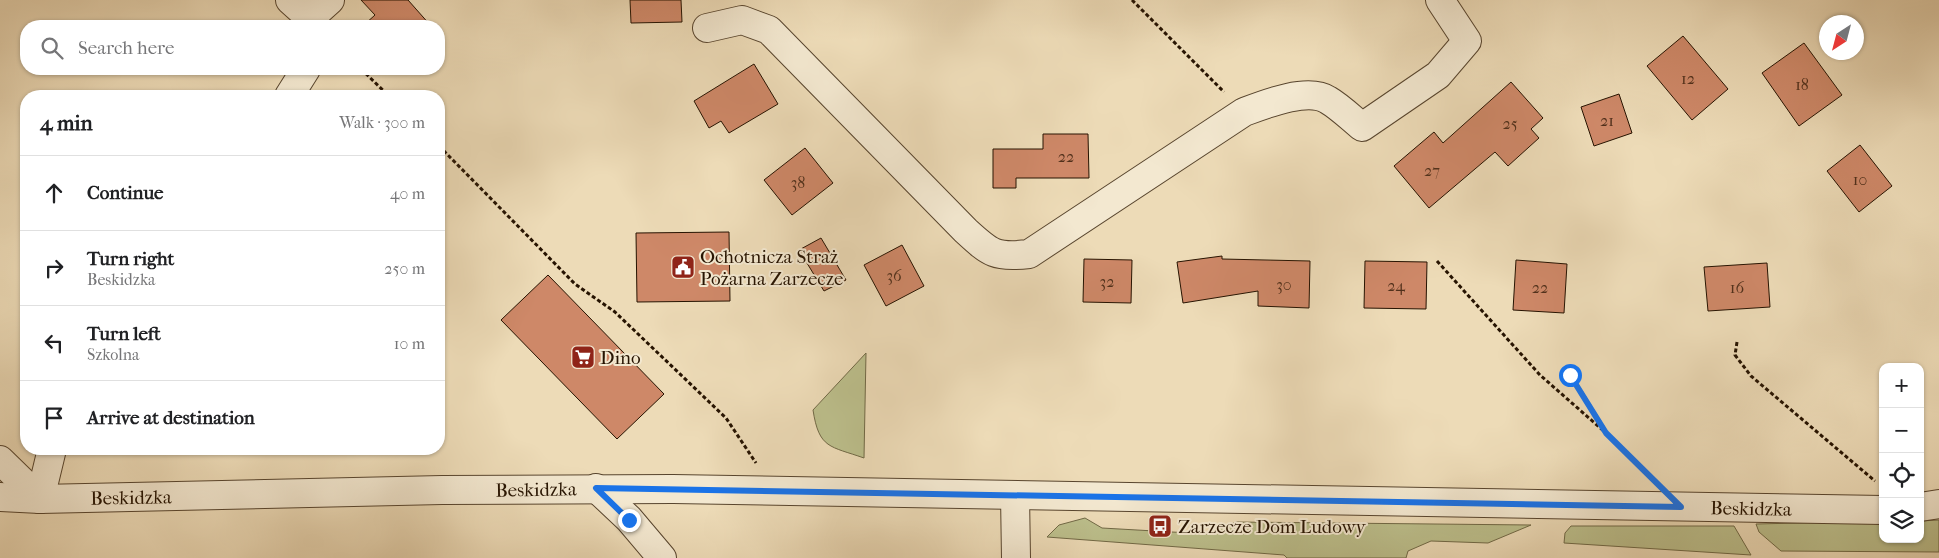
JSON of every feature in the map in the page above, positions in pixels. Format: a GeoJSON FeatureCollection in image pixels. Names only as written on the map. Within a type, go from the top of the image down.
{"type":"FeatureCollection","features":[{"type":"Feature","properties":{"kind":"street"},"geometry":{"type":"LineString","coordinates":[[290,0],[309,20]]}},
{"type":"Feature","properties":{"kind":"street"},"geometry":{"type":"LineString","coordinates":[[313,20],[330,0]]}},
{"type":"Feature","properties":{"kind":"street"},"geometry":{"type":"LineString","coordinates":[[708,28],[742,20],[769,30],[966,231],[989,252],[1010,256],[1029,254],[1244,112],[1273,101],[1312,94],[1327,99],[1362,127],[1438,75],[1467,41],[1440,0]]}},
{"type":"Feature","properties":{"kind":"street"},"geometry":{"type":"LineString","coordinates":[[293,90],[304,75]]}},
{"type":"Feature","properties":{"kind":"street"},"geometry":{"type":"LineString","coordinates":[[0,460],[40,498],[51,455]]}},
{"type":"Feature","properties":{"kind":"street"},"geometry":{"type":"LineString","coordinates":[[596,488],[629,520],[662,558]]}},
{"type":"Feature","properties":{"kind":"street","name":"Beskidzka"},"geometry":{"type":"LineString","coordinates":[[0,497],[40,498],[596,488],[1879,510]]}},
{"type":"Feature","properties":{"kind":"street"},"geometry":{"type":"LineString","coordinates":[[1015,495],[1016,558]]}},
{"type":"Feature","properties":{"kind":"street"},"geometry":{"type":"LineString","coordinates":[[1924,506],[1939,504]]}},
{"type":"Feature","properties":{"kind":"path"},"geometry":{"type":"LineString","coordinates":[[1132,0],[1244,112]]}},
{"type":"Feature","properties":{"kind":"path"},"geometry":{"type":"LineString","coordinates":[[367,75],[383,90]]}},
{"type":"Feature","properties":{"kind":"path"},"geometry":{"type":"LineString","coordinates":[[445,152],[575,284],[615,312],[726,418],[775,490]]}},
{"type":"Feature","properties":{"kind":"path"},"geometry":{"type":"LineString","coordinates":[[1438,261],[1540,375],[1606,433],[1681,507]]}},
{"type":"Feature","properties":{"kind":"path"},"geometry":{"type":"LineString","coordinates":[[1737,342],[1735,355],[1751,376],[1879,485]]}},
{"type":"Feature","properties":{"kind":"path"},"geometry":{"type":"LineString","coordinates":[[1570,375],[1606,433]]}},
{"type":"Feature","properties":{"kind":"green space"},"geometry":{"type":"Polygon","coordinates":[[[866,353],[864,458],[828,444],[819,432],[813,410],[866,353]]]}},
{"type":"Feature","properties":{"kind":"green space"},"geometry":{"type":"Polygon","coordinates":[[[1085,518],[1102,528],[1207,534],[1236,522],[1531,525],[1488,543],[1431,541],[1408,551],[1406,558],[1287,558],[1284,555],[1047,537],[1059,525],[1085,518]]]}},
{"type":"Feature","properties":{"kind":"green space"},"geometry":{"type":"Polygon","coordinates":[[[1939,520],[1939,552],[1781,551],[1759,532],[1756,524],[1879,521],[1879,543],[1924,543],[1924,521],[1939,520]]]}},
{"type":"Feature","properties":{"kind":"green space"},"geometry":{"type":"Polygon","coordinates":[[[1571,526],[1734,526],[1751,555],[1564,543],[1565,533],[1571,526]]]}},
{"type":"Feature","properties":{"kind":"building"},"geometry":{"type":"Polygon","coordinates":[[[361,0],[408,0],[426,20],[369,20],[375,15],[361,0]]]}},
{"type":"Feature","properties":{"kind":"building"},"geometry":{"type":"Polygon","coordinates":[[[630,0],[681,0],[682,22],[631,23],[630,0]]]}},
{"type":"Feature","properties":{"kind":"building"},"geometry":{"type":"Polygon","coordinates":[[[1683,36],[1728,89],[1692,120],[1647,66],[1683,36]]]}},
{"type":"Feature","properties":{"kind":"building"},"geometry":{"type":"Polygon","coordinates":[[[1804,43],[1842,95],[1799,126],[1762,73],[1804,43]]]}},
{"type":"Feature","properties":{"kind":"building"},"geometry":{"type":"Polygon","coordinates":[[[754,64],[778,104],[729,133],[721,121],[709,128],[694,101],[754,64]]]}},
{"type":"Feature","properties":{"kind":"building"},"geometry":{"type":"Polygon","coordinates":[[[1511,82],[1543,118],[1531,129],[1539,138],[1508,166],[1495,152],[1429,208],[1394,166],[1434,132],[1443,143],[1511,82]]]}},
{"type":"Feature","properties":{"kind":"building"},"geometry":{"type":"Polygon","coordinates":[[[1619,94],[1632,133],[1594,146],[1581,107],[1619,94]]]}},
{"type":"Feature","properties":{"kind":"building"},"geometry":{"type":"Polygon","coordinates":[[[1043,134],[1088,134],[1089,178],[1016,178],[1016,188],[993,188],[993,149],[1043,149],[1043,134]]]}},
{"type":"Feature","properties":{"kind":"building"},"geometry":{"type":"Polygon","coordinates":[[[1860,145],[1892,186],[1859,212],[1827,171],[1860,145]]]}},
{"type":"Feature","properties":{"kind":"building"},"geometry":{"type":"Polygon","coordinates":[[[805,148],[833,183],[792,215],[764,180],[805,148]]]}},
{"type":"Feature","properties":{"kind":"building","name":"Ochotnicza Straż Pożarna Zarzecze"},"geometry":{"type":"Polygon","coordinates":[[[729,232],[730,301],[637,302],[636,233],[729,232]]]}},
{"type":"Feature","properties":{"kind":"building"},"geometry":{"type":"Polygon","coordinates":[[[821,238],[846,280],[824,291],[799,250],[821,238]]]}},
{"type":"Feature","properties":{"kind":"building"},"geometry":{"type":"Polygon","coordinates":[[[902,245],[924,286],[886,306],[864,265],[902,245]]]}},
{"type":"Feature","properties":{"kind":"building"},"geometry":{"type":"Polygon","coordinates":[[[1222,256],[1222,259],[1310,261],[1309,308],[1258,306],[1258,291],[1183,303],[1177,262],[1222,256]]]}},
{"type":"Feature","properties":{"kind":"building"},"geometry":{"type":"Polygon","coordinates":[[[1084,259],[1132,260],[1131,303],[1083,302],[1084,259]]]}},
{"type":"Feature","properties":{"kind":"building"},"geometry":{"type":"Polygon","coordinates":[[[1516,260],[1567,264],[1564,313],[1513,310],[1516,260]]]}},
{"type":"Feature","properties":{"kind":"building"},"geometry":{"type":"Polygon","coordinates":[[[1365,261],[1427,262],[1426,309],[1364,308],[1365,261]]]}},
{"type":"Feature","properties":{"kind":"building"},"geometry":{"type":"Polygon","coordinates":[[[1767,263],[1770,307],[1708,311],[1704,267],[1767,263]]]}},
{"type":"Feature","properties":{"kind":"building","name":"Dino"},"geometry":{"type":"Polygon","coordinates":[[[548,275],[664,394],[617,439],[501,320],[548,275]]]}},
{"type":"Feature","properties":{"kind":"place","name":"Ochotnicza Straż Pożarna Zarzecze"},"geometry":{"type":"Point","coordinates":[683,267]}},
{"type":"Feature","properties":{"kind":"place","name":"Dino"},"geometry":{"type":"Point","coordinates":[583,357]}},
{"type":"Feature","properties":{"kind":"place","name":"Zarzecze Dom Ludowy"},"geometry":{"type":"Point","coordinates":[1160,526]}},
{"type":"Feature","properties":{"kind":"route"},"geometry":{"type":"LineString","coordinates":[[629,520],[596,488],[1681,507],[1606,433],[1570,375]]}}]}
